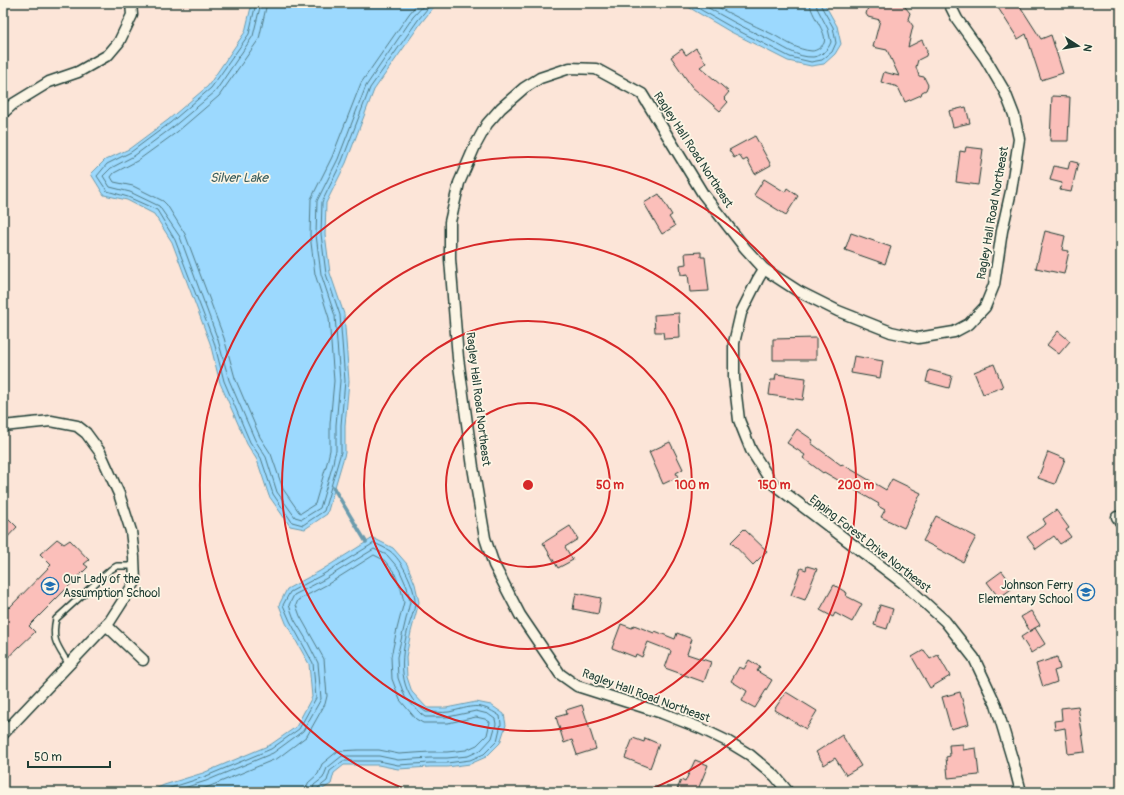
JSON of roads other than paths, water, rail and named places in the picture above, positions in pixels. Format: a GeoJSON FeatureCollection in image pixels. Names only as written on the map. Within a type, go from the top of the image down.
{"type":"FeatureCollection","features":[{"type":"Feature","properties":{"kind":"street"},"geometry":{"type":"LineString","coordinates":[[3,113],[13,104],[49,82],[78,72],[108,56],[119,42],[132,15],[130,3]]}},
{"type":"Feature","properties":{"kind":"street","name":"Ragley Hall Road Northeast"},"geometry":{"type":"LineString","coordinates":[[788,792],[775,776],[750,755],[727,741],[700,728],[662,714],[577,686],[560,674],[520,615],[494,565],[485,538],[473,467],[458,358],[450,259],[450,222],[460,183],[475,146],[487,124],[501,108],[524,88],[540,78],[570,68],[596,68],[642,94],[703,194],[764,270],[798,291],[838,311],[891,332],[918,338],[954,332],[969,324],[985,307],[994,285],[1002,231],[1011,191],[1019,139],[1014,115],[1005,92],[985,58],[957,19],[949,3]]}},
{"type":"Feature","properties":{"kind":"street","name":"Epping Forest Drive Northeast"},"geometry":{"type":"LineString","coordinates":[[764,270],[758,279],[742,313],[734,343],[734,378],[739,420],[750,450],[772,483],[903,583],[945,621],[974,658],[996,705],[1021,792]]}},
{"type":"Feature","properties":{"kind":"street"},"geometry":{"type":"LineString","coordinates":[[3,426],[51,421],[78,426],[86,433],[100,452],[119,494],[131,531],[135,582],[110,621],[3,734]]}},
{"type":"Feature","properties":{"kind":"street"},"geometry":{"type":"LineString","coordinates":[[106,625],[142,660]]}},
{"type":"Feature","properties":{"kind":"lane"},"geometry":{"type":"LineString","coordinates":[[69,664],[54,640],[56,619],[110,570],[117,566],[134,566]]}},
{"type":"Feature","properties":{"kind":"water","name":"Silver Lake"},"geometry":{"type":"Polygon","coordinates":[[[252,3],[437,3],[421,23],[374,90],[346,163],[326,203],[325,234],[330,273],[344,314],[349,381],[345,425],[345,453],[327,514],[305,529],[290,526],[269,496],[257,460],[247,444],[220,383],[210,343],[172,242],[154,214],[127,200],[104,195],[91,174],[105,160],[129,149],[168,120],[208,86],[245,32],[252,3]]]}},
{"type":"Feature","properties":{"kind":"water"},"geometry":{"type":"Polygon","coordinates":[[[678,3],[824,3],[837,26],[841,44],[835,54],[824,64],[811,66],[788,61],[678,3]]]}},
{"type":"Feature","properties":{"kind":"water"},"geometry":{"type":"Polygon","coordinates":[[[373,538],[393,548],[407,564],[415,584],[419,602],[406,657],[407,677],[412,692],[427,708],[446,708],[476,702],[491,705],[504,714],[506,725],[500,743],[486,757],[470,764],[447,767],[398,769],[378,765],[344,765],[334,773],[331,784],[318,792],[149,792],[164,785],[203,773],[270,745],[296,727],[312,697],[309,664],[286,623],[279,605],[287,589],[320,571],[373,538]]]}},
{"type":"Feature","properties":{"kind":"waterway"},"geometry":{"type":"LineString","coordinates":[[333,487],[366,542]]}},
{"type":"Feature","properties":{"kind":"place","name":"Our Lady of the Assumption School"},"geometry":{"type":"Point","coordinates":[50,586]}},
{"type":"Feature","properties":{"kind":"place","name":"Johnson Ferry Elementary School"},"geometry":{"type":"Point","coordinates":[1086,592]}}]}
